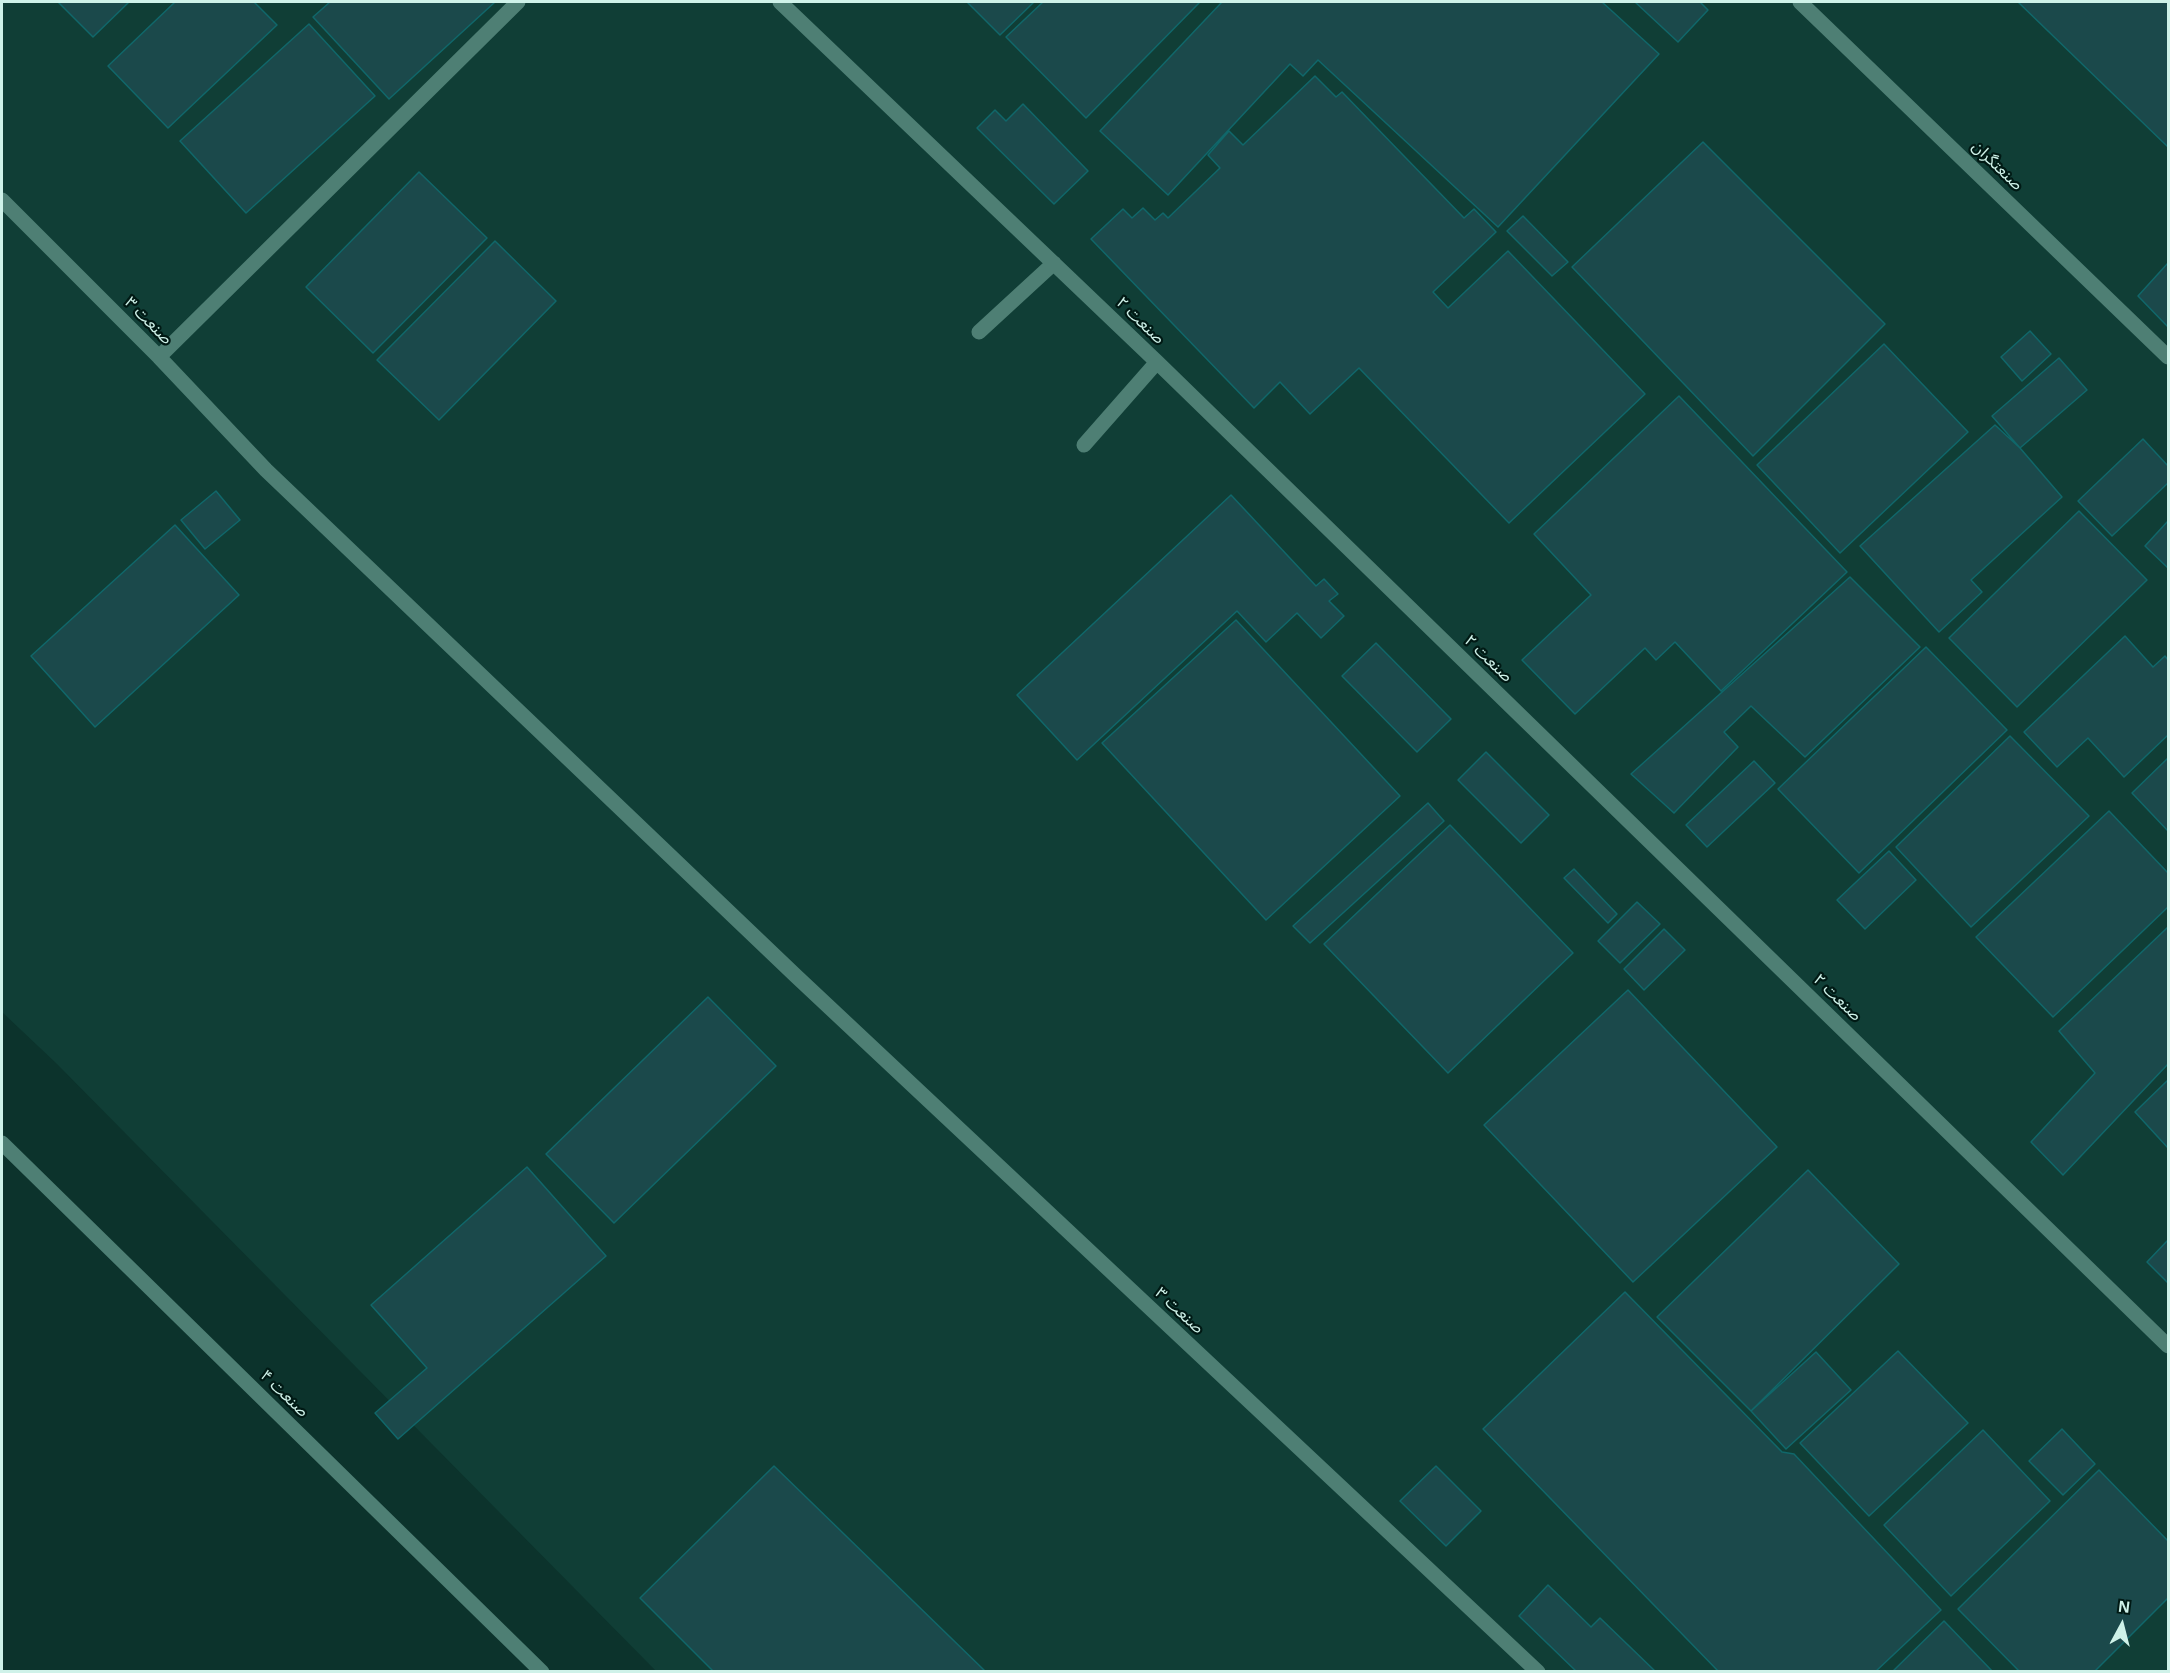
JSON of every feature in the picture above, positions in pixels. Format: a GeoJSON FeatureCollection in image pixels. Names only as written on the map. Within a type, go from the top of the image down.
{"type":"FeatureCollection","features":[{"type":"Feature","properties":{"kind":"street"},"geometry":{"type":"LineString","coordinates":[[159,357],[518,2]]}},
{"type":"Feature","properties":{"kind":"street","name":"صنعت ۲"},"geometry":{"type":"LineString","coordinates":[[780,2],[1157,362],[2169,1346]]}},
{"type":"Feature","properties":{"kind":"street","name":"صنعتگران"},"geometry":{"type":"LineString","coordinates":[[1800,2],[2169,357]]}},
{"type":"Feature","properties":{"kind":"street","name":"صنعت ۳"},"geometry":{"type":"LineString","coordinates":[[2,200],[159,357],[266,470],[796,976],[1538,1671]]}},
{"type":"Feature","properties":{"kind":"street"},"geometry":{"type":"LineString","coordinates":[[979,333],[1054,263]]}},
{"type":"Feature","properties":{"kind":"street"},"geometry":{"type":"LineString","coordinates":[[1084,445],[1157,362]]}},
{"type":"Feature","properties":{"kind":"street","name":"صنعت ۴"},"geometry":{"type":"LineString","coordinates":[[2,1143],[542,1671]]}},
{"type":"Feature","properties":{"kind":"shaded area"},"geometry":{"type":"Polygon","coordinates":[[[2,2],[2168,2],[2168,1671],[656,1671],[57,1064],[2,1012],[2,2]]]}},
{"type":"Feature","properties":{"kind":"building"},"geometry":{"type":"Polygon","coordinates":[[[58,2],[129,2],[93,37],[58,2]]]}},
{"type":"Feature","properties":{"kind":"building"},"geometry":{"type":"Polygon","coordinates":[[[175,2],[254,2],[277,25],[168,128],[108,66],[175,2]]]}},
{"type":"Feature","properties":{"kind":"building"},"geometry":{"type":"Polygon","coordinates":[[[330,2],[495,2],[389,99],[313,17],[330,2]]]}},
{"type":"Feature","properties":{"kind":"building"},"geometry":{"type":"Polygon","coordinates":[[[967,2],[1034,2],[1000,35],[967,2]]]}},
{"type":"Feature","properties":{"kind":"building"},"geometry":{"type":"Polygon","coordinates":[[[1043,2],[1200,2],[1086,118],[1006,37],[1043,2]]]}},
{"type":"Feature","properties":{"kind":"building"},"geometry":{"type":"Polygon","coordinates":[[[1222,2],[1602,2],[1659,54],[1498,227],[1318,60],[1303,76],[1290,64],[1168,195],[1100,131],[1222,2]]]}},
{"type":"Feature","properties":{"kind":"building"},"geometry":{"type":"Polygon","coordinates":[[[1635,2],[1700,2],[1708,10],[1678,42],[1635,2]]]}},
{"type":"Feature","properties":{"kind":"building"},"geometry":{"type":"Polygon","coordinates":[[[2018,2],[2168,2],[2168,147],[2018,2]]]}},
{"type":"Feature","properties":{"kind":"building"},"geometry":{"type":"Polygon","coordinates":[[[309,24],[375,96],[246,213],[180,141],[309,24]]]}},
{"type":"Feature","properties":{"kind":"building"},"geometry":{"type":"Polygon","coordinates":[[[1315,76],[1336,97],[1342,92],[1464,218],[1474,209],[1496,232],[1433,292],[1448,308],[1508,251],[1645,394],[1509,523],[1359,368],[1310,414],[1280,382],[1254,408],[1091,239],[1123,209],[1132,218],[1143,208],[1155,220],[1163,213],[1168,218],[1220,168],[1208,155],[1229,131],[1243,145],[1315,76]]]}},
{"type":"Feature","properties":{"kind":"building"},"geometry":{"type":"Polygon","coordinates":[[[1023,104],[1088,171],[1054,204],[977,128],[995,110],[1006,121],[1023,104]]]}},
{"type":"Feature","properties":{"kind":"building"},"geometry":{"type":"Polygon","coordinates":[[[1703,142],[1885,324],[1753,456],[1572,267],[1703,142]]]}},
{"type":"Feature","properties":{"kind":"building"},"geometry":{"type":"Polygon","coordinates":[[[419,172],[487,238],[373,353],[306,287],[419,172]]]}},
{"type":"Feature","properties":{"kind":"building"},"geometry":{"type":"Polygon","coordinates":[[[1523,216],[1568,262],[1552,276],[1507,231],[1523,216]]]}},
{"type":"Feature","properties":{"kind":"building"},"geometry":{"type":"Polygon","coordinates":[[[495,241],[556,301],[439,420],[377,360],[495,241]]]}},
{"type":"Feature","properties":{"kind":"building"},"geometry":{"type":"Polygon","coordinates":[[[2168,263],[2168,327],[2138,296],[2168,263]]]}},
{"type":"Feature","properties":{"kind":"building"},"geometry":{"type":"Polygon","coordinates":[[[2030,331],[2051,354],[2022,381],[2001,357],[2030,331]]]}},
{"type":"Feature","properties":{"kind":"building"},"geometry":{"type":"Polygon","coordinates":[[[1884,344],[1968,432],[1840,553],[1757,465],[1884,344]]]}},
{"type":"Feature","properties":{"kind":"building"},"geometry":{"type":"Polygon","coordinates":[[[2059,358],[2087,390],[2020,448],[1992,416],[2059,358]]]}},
{"type":"Feature","properties":{"kind":"building"},"geometry":{"type":"Polygon","coordinates":[[[1679,396],[1847,572],[1721,691],[1675,642],[1656,660],[1645,648],[1575,714],[1522,660],[1591,595],[1534,534],[1679,396]]]}},
{"type":"Feature","properties":{"kind":"building"},"geometry":{"type":"Polygon","coordinates":[[[1995,425],[2020,448],[2062,497],[1971,580],[1982,592],[1939,632],[1860,546],[1995,425]]]}},
{"type":"Feature","properties":{"kind":"building"},"geometry":{"type":"Polygon","coordinates":[[[2143,439],[2168,466],[2168,483],[2112,536],[2078,501],[2143,439]]]}},
{"type":"Feature","properties":{"kind":"building"},"geometry":{"type":"Polygon","coordinates":[[[216,491],[240,520],[205,549],[181,520],[216,491]]]}},
{"type":"Feature","properties":{"kind":"building"},"geometry":{"type":"Polygon","coordinates":[[[1231,495],[1316,586],[1324,579],[1338,594],[1329,601],[1344,616],[1321,638],[1297,613],[1266,642],[1237,611],[1077,760],[1017,695],[1231,495]]]}},
{"type":"Feature","properties":{"kind":"building"},"geometry":{"type":"Polygon","coordinates":[[[2079,511],[2147,580],[2017,707],[1949,638],[2079,511]]]}},
{"type":"Feature","properties":{"kind":"building"},"geometry":{"type":"Polygon","coordinates":[[[2168,521],[2168,568],[2145,546],[2168,521]]]}},
{"type":"Feature","properties":{"kind":"building"},"geometry":{"type":"Polygon","coordinates":[[[175,525],[239,595],[95,727],[31,656],[175,525]]]}},
{"type":"Feature","properties":{"kind":"building"},"geometry":{"type":"Polygon","coordinates":[[[1850,577],[1920,647],[1805,757],[1751,706],[1724,732],[1738,747],[1674,813],[1631,774],[1850,577]]]}},
{"type":"Feature","properties":{"kind":"building"},"geometry":{"type":"Polygon","coordinates":[[[1236,620],[1400,796],[1266,920],[1102,743],[1236,620]]]}},
{"type":"Feature","properties":{"kind":"building"},"geometry":{"type":"Polygon","coordinates":[[[2125,636],[2153,667],[2165,656],[2168,660],[2168,735],[2124,777],[2088,738],[2057,767],[2024,732],[2125,636]]]}},
{"type":"Feature","properties":{"kind":"building"},"geometry":{"type":"Polygon","coordinates":[[[1376,643],[1451,719],[1417,752],[1342,676],[1376,643]]]}},
{"type":"Feature","properties":{"kind":"building"},"geometry":{"type":"Polygon","coordinates":[[[1926,647],[2007,730],[1859,873],[1778,789],[1926,647]]]}},
{"type":"Feature","properties":{"kind":"building"},"geometry":{"type":"Polygon","coordinates":[[[2010,736],[2089,816],[1971,927],[1896,847],[2010,736]]]}},
{"type":"Feature","properties":{"kind":"building"},"geometry":{"type":"Polygon","coordinates":[[[1486,752],[1549,815],[1521,843],[1458,780],[1486,752]]]}},
{"type":"Feature","properties":{"kind":"building"},"geometry":{"type":"Polygon","coordinates":[[[2168,758],[2168,831],[2132,793],[2168,758]]]}},
{"type":"Feature","properties":{"kind":"building"},"geometry":{"type":"Polygon","coordinates":[[[1754,761],[1775,783],[1707,847],[1686,825],[1754,761]]]}},
{"type":"Feature","properties":{"kind":"building"},"geometry":{"type":"Polygon","coordinates":[[[1428,803],[1444,821],[1310,943],[1293,926],[1428,803]]]}},
{"type":"Feature","properties":{"kind":"building"},"geometry":{"type":"Polygon","coordinates":[[[2109,811],[2168,873],[2168,907],[2053,1017],[1976,937],[2109,811]]]}},
{"type":"Feature","properties":{"kind":"building"},"geometry":{"type":"Polygon","coordinates":[[[1450,825],[1573,953],[1448,1073],[1324,944],[1450,825]]]}},
{"type":"Feature","properties":{"kind":"building"},"geometry":{"type":"Polygon","coordinates":[[[1889,851],[1916,880],[1865,929],[1837,900],[1889,851]]]}},
{"type":"Feature","properties":{"kind":"building"},"geometry":{"type":"Polygon","coordinates":[[[1574,869],[1617,914],[1608,923],[1564,878],[1574,869]]]}},
{"type":"Feature","properties":{"kind":"building"},"geometry":{"type":"Polygon","coordinates":[[[1637,902],[1660,924],[1620,963],[1598,941],[1637,902]]]}},
{"type":"Feature","properties":{"kind":"building"},"geometry":{"type":"Polygon","coordinates":[[[2168,927],[2168,1064],[2063,1175],[2031,1142],[2095,1073],[2059,1031],[2168,927]]]}},
{"type":"Feature","properties":{"kind":"building"},"geometry":{"type":"Polygon","coordinates":[[[1664,929],[1685,950],[1644,990],[1624,969],[1664,929]]]}},
{"type":"Feature","properties":{"kind":"building"},"geometry":{"type":"Polygon","coordinates":[[[1628,990],[1777,1147],[1633,1282],[1484,1125],[1628,990]]]}},
{"type":"Feature","properties":{"kind":"building"},"geometry":{"type":"Polygon","coordinates":[[[708,997],[776,1066],[614,1223],[546,1154],[708,997]]]}},
{"type":"Feature","properties":{"kind":"building"},"geometry":{"type":"Polygon","coordinates":[[[2168,1080],[2168,1148],[2135,1112],[2168,1080]]]}},
{"type":"Feature","properties":{"kind":"building"},"geometry":{"type":"Polygon","coordinates":[[[527,1167],[606,1256],[398,1439],[375,1413],[427,1368],[371,1305],[527,1167]]]}},
{"type":"Feature","properties":{"kind":"building"},"geometry":{"type":"Polygon","coordinates":[[[1808,1170],[1899,1264],[1751,1411],[1657,1317],[1808,1170]]]}},
{"type":"Feature","properties":{"kind":"building"},"geometry":{"type":"Polygon","coordinates":[[[2168,1240],[2168,1283],[2147,1262],[2168,1240]]]}},
{"type":"Feature","properties":{"kind":"building"},"geometry":{"type":"Polygon","coordinates":[[[1625,1292],[1782,1452],[1794,1454],[1941,1610],[1875,1672],[1719,1672],[1483,1429],[1625,1292]]]}},
{"type":"Feature","properties":{"kind":"building"},"geometry":{"type":"Polygon","coordinates":[[[1898,1351],[1968,1423],[1869,1516],[1800,1443],[1898,1351]]]}},
{"type":"Feature","properties":{"kind":"building"},"geometry":{"type":"Polygon","coordinates":[[[1816,1352],[1851,1390],[1786,1449],[1751,1411],[1816,1352]]]}},
{"type":"Feature","properties":{"kind":"building"},"geometry":{"type":"Polygon","coordinates":[[[2062,1429],[2095,1464],[2063,1495],[2029,1461],[2062,1429]]]}},
{"type":"Feature","properties":{"kind":"building"},"geometry":{"type":"Polygon","coordinates":[[[1983,1430],[2050,1501],[1951,1596],[1884,1525],[1983,1430]]]}},
{"type":"Feature","properties":{"kind":"building"},"geometry":{"type":"Polygon","coordinates":[[[774,1466],[985,1671],[714,1672],[640,1598],[774,1466]]]}},
{"type":"Feature","properties":{"kind":"building"},"geometry":{"type":"Polygon","coordinates":[[[1436,1466],[1481,1511],[1446,1546],[1400,1501],[1436,1466]]]}},
{"type":"Feature","properties":{"kind":"building"},"geometry":{"type":"Polygon","coordinates":[[[2099,1470],[2168,1541],[2168,1598],[2094,1672],[2020,1672],[1958,1609],[2099,1470]]]}},
{"type":"Feature","properties":{"kind":"building"},"geometry":{"type":"Polygon","coordinates":[[[1548,1585],[1591,1627],[1600,1618],[1656,1672],[1577,1672],[1519,1616],[1548,1585]]]}},
{"type":"Feature","properties":{"kind":"building"},"geometry":{"type":"Polygon","coordinates":[[[1944,1621],[1993,1672],[1892,1672],[1944,1621]]]}}]}
